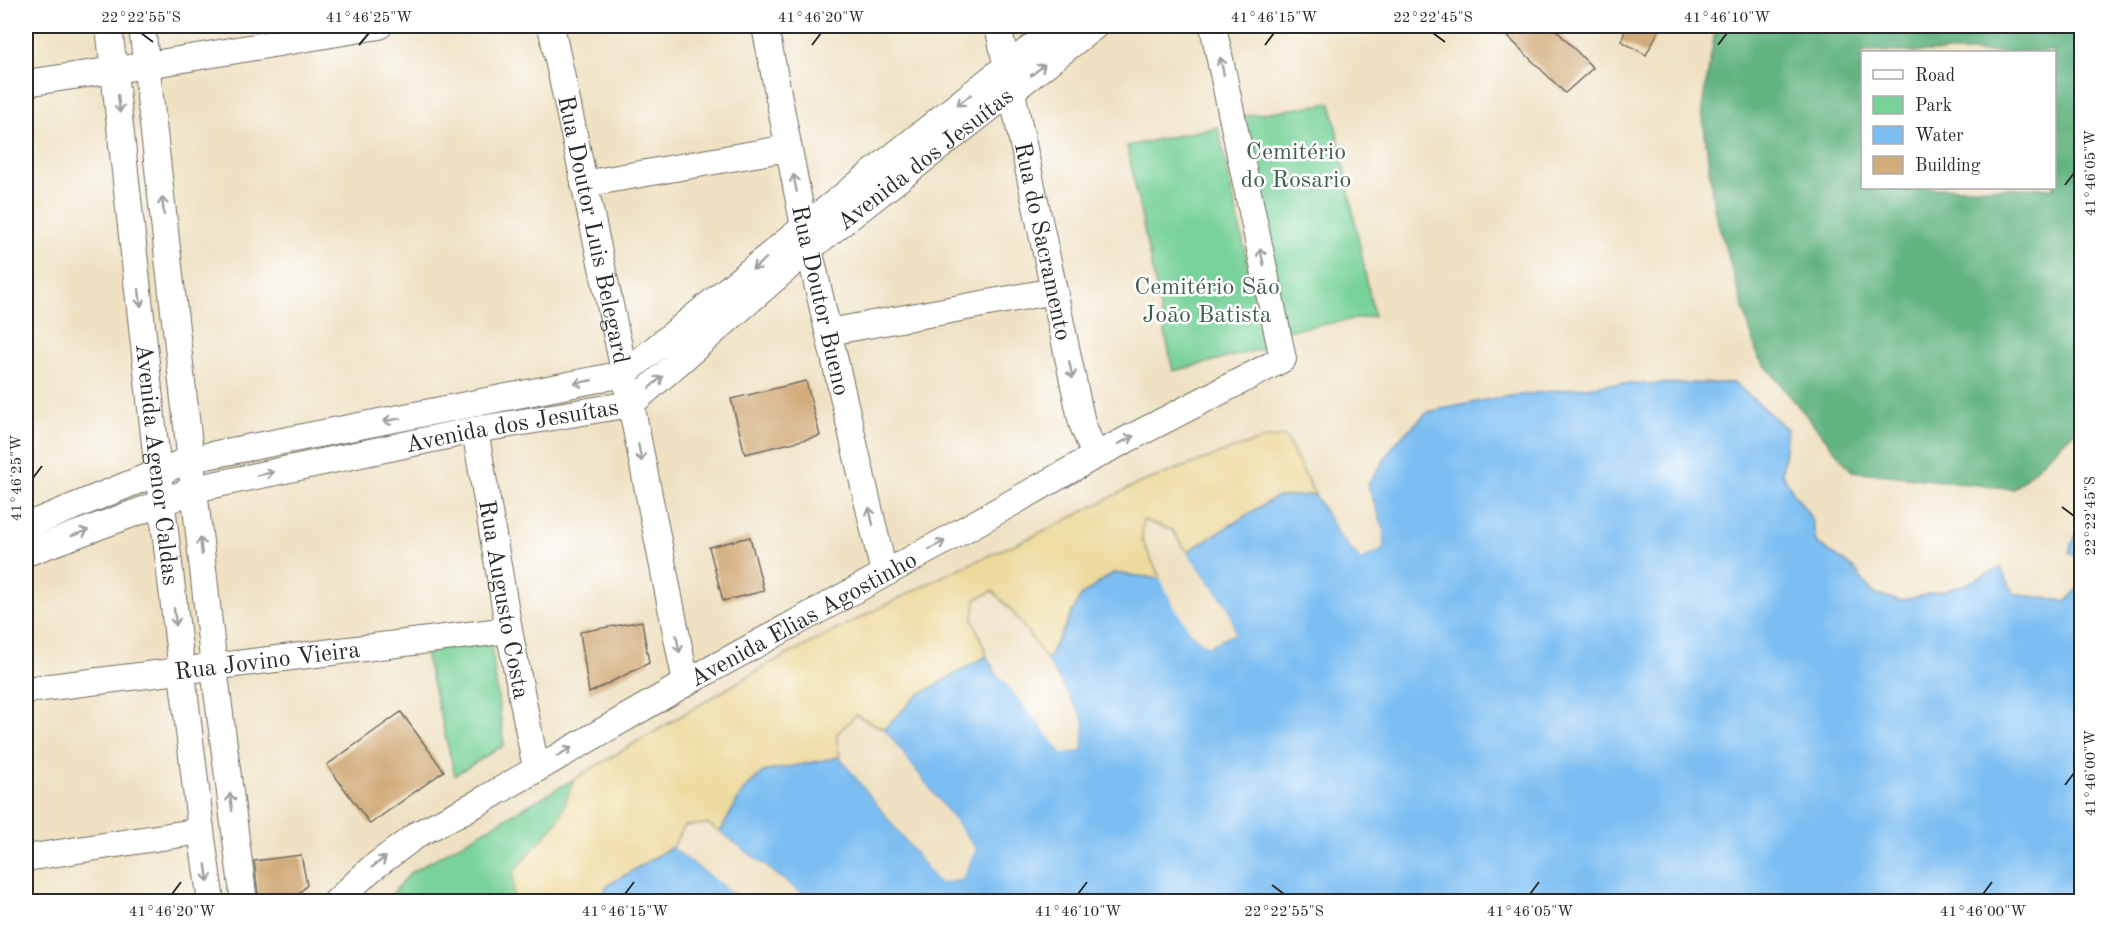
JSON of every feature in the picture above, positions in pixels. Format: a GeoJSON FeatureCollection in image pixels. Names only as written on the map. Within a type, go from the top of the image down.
{"type":"FeatureCollection","features":[{"type":"Feature","properties":{"kind":"street","name":"Avenida Agenor Caldas"},"geometry":{"type":"LineString","coordinates":[[109,26],[158,472],[211,902]]}},
{"type":"Feature","properties":{"kind":"street","name":"Avenida Agenor Caldas"},"geometry":{"type":"LineString","coordinates":[[142,26],[214,667],[244,902]]}},
{"type":"Feature","properties":{"kind":"street"},"geometry":{"type":"LineString","coordinates":[[26,83],[148,65],[375,26]]}},
{"type":"Feature","properties":{"kind":"street","name":"Rua Doutor Luis Belegard"},"geometry":{"type":"LineString","coordinates":[[551,26],[631,404],[686,683]]}},
{"type":"Feature","properties":{"kind":"street","name":"Rua Doutor Bueno"},"geometry":{"type":"LineString","coordinates":[[765,26],[807,238],[884,573]]}},
{"type":"Feature","properties":{"kind":"street","name":"Rua do Sacramento"},"geometry":{"type":"LineString","coordinates":[[998,26],[1082,423],[1095,456]]}},
{"type":"Feature","properties":{"kind":"street","name":"Avenida dos Jesuítas"},"geometry":{"type":"LineString","coordinates":[[1010,78],[1061,26]]}},
{"type":"Feature","properties":{"kind":"street","name":"Avenida dos Jesuítas"},"geometry":{"type":"LineString","coordinates":[[26,526],[191,459],[624,374],[807,238],[1010,78],[1095,26]]}},
{"type":"Feature","properties":{"kind":"street","name":"Avenida Elias Agostinho"},"geometry":{"type":"LineString","coordinates":[[336,902],[371,868],[418,834],[476,804],[686,683],[1095,456],[1283,359],[1213,26]]}},
{"type":"Feature","properties":{"kind":"street"},"geometry":{"type":"LineString","coordinates":[[584,184],[788,148]]}},
{"type":"Feature","properties":{"kind":"street","name":"Avenida dos Jesuítas"},"geometry":{"type":"LineString","coordinates":[[26,553],[194,489],[475,430],[631,404],[807,238]]}},
{"type":"Feature","properties":{"kind":"street"},"geometry":{"type":"LineString","coordinates":[[134,251],[168,249]]}},
{"type":"Feature","properties":{"kind":"street"},"geometry":{"type":"LineString","coordinates":[[829,332],[1054,291]]}},
{"type":"Feature","properties":{"kind":"street","name":"Rua Augusto Costa"},"geometry":{"type":"LineString","coordinates":[[475,430],[509,630],[536,768]]}},
{"type":"Feature","properties":{"kind":"street","name":"Rua Jovino Vieira"},"geometry":{"type":"LineString","coordinates":[[26,690],[509,630]]}},
{"type":"Feature","properties":{"kind":"street"},"geometry":{"type":"LineString","coordinates":[[26,858],[201,831]]}},
{"type":"Feature","properties":{"kind":"green space"},"geometry":{"type":"Polygon","coordinates":[[[1716,26],[2081,26],[2081,425],[2014,489],[1852,471],[1758,357],[1714,209],[1702,108],[1716,26]]]}},
{"type":"Feature","properties":{"kind":"green space","name":"Cemitério do Rosario"},"geometry":{"type":"Polygon","coordinates":[[[1331,103],[1374,316],[1285,331],[1237,117],[1331,103]]]}},
{"type":"Feature","properties":{"kind":"green space","name":"Cemitério São João Batista"},"geometry":{"type":"Polygon","coordinates":[[[1218,127],[1266,348],[1173,371],[1127,146],[1218,127]]]}},
{"type":"Feature","properties":{"kind":"green space"},"geometry":{"type":"Polygon","coordinates":[[[491,644],[504,745],[455,775],[424,649],[491,644]]]}},
{"type":"Feature","properties":{"kind":"green space"},"geometry":{"type":"Polygon","coordinates":[[[574,779],[580,796],[514,901],[386,902],[410,873],[574,779]]]}},
{"type":"Feature","properties":{"kind":"sand"},"geometry":{"type":"Polygon","coordinates":[[[1285,436],[1315,495],[1276,497],[1187,552],[1172,530],[1143,520],[1142,540],[1161,579],[1113,573],[1081,596],[1047,660],[1012,611],[993,591],[976,599],[973,619],[987,656],[917,696],[884,729],[856,715],[836,735],[840,757],[763,772],[743,791],[720,832],[708,824],[685,826],[672,847],[607,886],[599,901],[513,902],[514,871],[559,820],[574,779],[769,664],[947,574],[1047,530],[1135,485],[1263,439],[1285,436]]]}},
{"type":"Feature","properties":{"kind":"water"},"geometry":{"type":"Polygon","coordinates":[[[1735,383],[1787,429],[1782,473],[1812,519],[1816,542],[1853,568],[1873,593],[1900,601],[1962,586],[2001,568],[2014,594],[2066,601],[2081,586],[2081,901],[811,901],[720,832],[743,791],[763,772],[840,757],[939,883],[962,880],[976,849],[884,729],[917,696],[987,656],[996,672],[1063,753],[1082,750],[1084,721],[1047,661],[1081,596],[1113,573],[1161,579],[1192,634],[1209,646],[1235,633],[1229,609],[1187,552],[1276,497],[1315,495],[1339,534],[1361,560],[1383,549],[1383,528],[1368,485],[1396,442],[1428,412],[1496,398],[1609,384],[1735,383]]]}},
{"type":"Feature","properties":{"kind":"water"},"geometry":{"type":"Polygon","coordinates":[[[2081,522],[2081,557],[2069,552],[2081,522]]]}},
{"type":"Feature","properties":{"kind":"water"},"geometry":{"type":"Polygon","coordinates":[[[672,847],[743,901],[599,901],[607,886],[672,847]]]}},
{"type":"Feature","properties":{"kind":"pier"},"geometry":{"type":"Polygon","coordinates":[[[1366,483],[1383,528],[1383,549],[1361,560],[1339,534],[1314,492],[1318,493],[1342,532],[1362,556],[1380,547],[1380,528],[1365,486],[1366,483]]]}},
{"type":"Feature","properties":{"kind":"pier"},"geometry":{"type":"Polygon","coordinates":[[[1185,549],[1229,609],[1235,633],[1208,646],[1192,634],[1172,603],[1159,576],[1164,578],[1194,632],[1209,643],[1232,632],[1227,610],[1184,554],[1185,549]]]}},
{"type":"Feature","properties":{"kind":"pier"},"geometry":{"type":"Polygon","coordinates":[[[986,653],[990,654],[998,670],[1064,750],[1079,747],[1081,722],[1044,662],[1045,658],[1084,721],[1082,750],[1063,754],[996,672],[986,653]]]}},
{"type":"Feature","properties":{"kind":"pier"},"geometry":{"type":"Polygon","coordinates":[[[882,728],[976,849],[962,880],[939,883],[840,757],[840,754],[940,880],[960,877],[972,850],[913,774],[882,728]]]}},
{"type":"Feature","properties":{"kind":"pier"},"geometry":{"type":"Polygon","coordinates":[[[718,830],[811,901],[806,902],[718,834],[718,830]]]}},
{"type":"Feature","properties":{"kind":"pier"},"geometry":{"type":"Polygon","coordinates":[[[674,845],[745,899],[746,902],[672,847],[674,845]]]}},
{"type":"Feature","properties":{"kind":"building"},"geometry":{"type":"Polygon","coordinates":[[[1497,26],[1552,26],[1593,68],[1565,93],[1497,26]]]}},
{"type":"Feature","properties":{"kind":"building"},"geometry":{"type":"Polygon","coordinates":[[[1627,26],[1661,26],[1646,55],[1621,41],[1627,26]]]}},
{"type":"Feature","properties":{"kind":"building"},"geometry":{"type":"Polygon","coordinates":[[[806,381],[820,436],[745,454],[731,399],[806,381]]]}},
{"type":"Feature","properties":{"kind":"building"},"geometry":{"type":"Polygon","coordinates":[[[750,537],[764,591],[723,601],[709,547],[750,537]]]}},
{"type":"Feature","properties":{"kind":"building"},"geometry":{"type":"Polygon","coordinates":[[[642,621],[649,663],[589,693],[580,632],[642,621]]]}},
{"type":"Feature","properties":{"kind":"building"},"geometry":{"type":"Polygon","coordinates":[[[401,712],[444,771],[370,824],[327,765],[401,712]]]}},
{"type":"Feature","properties":{"kind":"building"},"geometry":{"type":"Polygon","coordinates":[[[301,855],[307,885],[291,902],[259,902],[254,861],[301,855]]]}}]}
